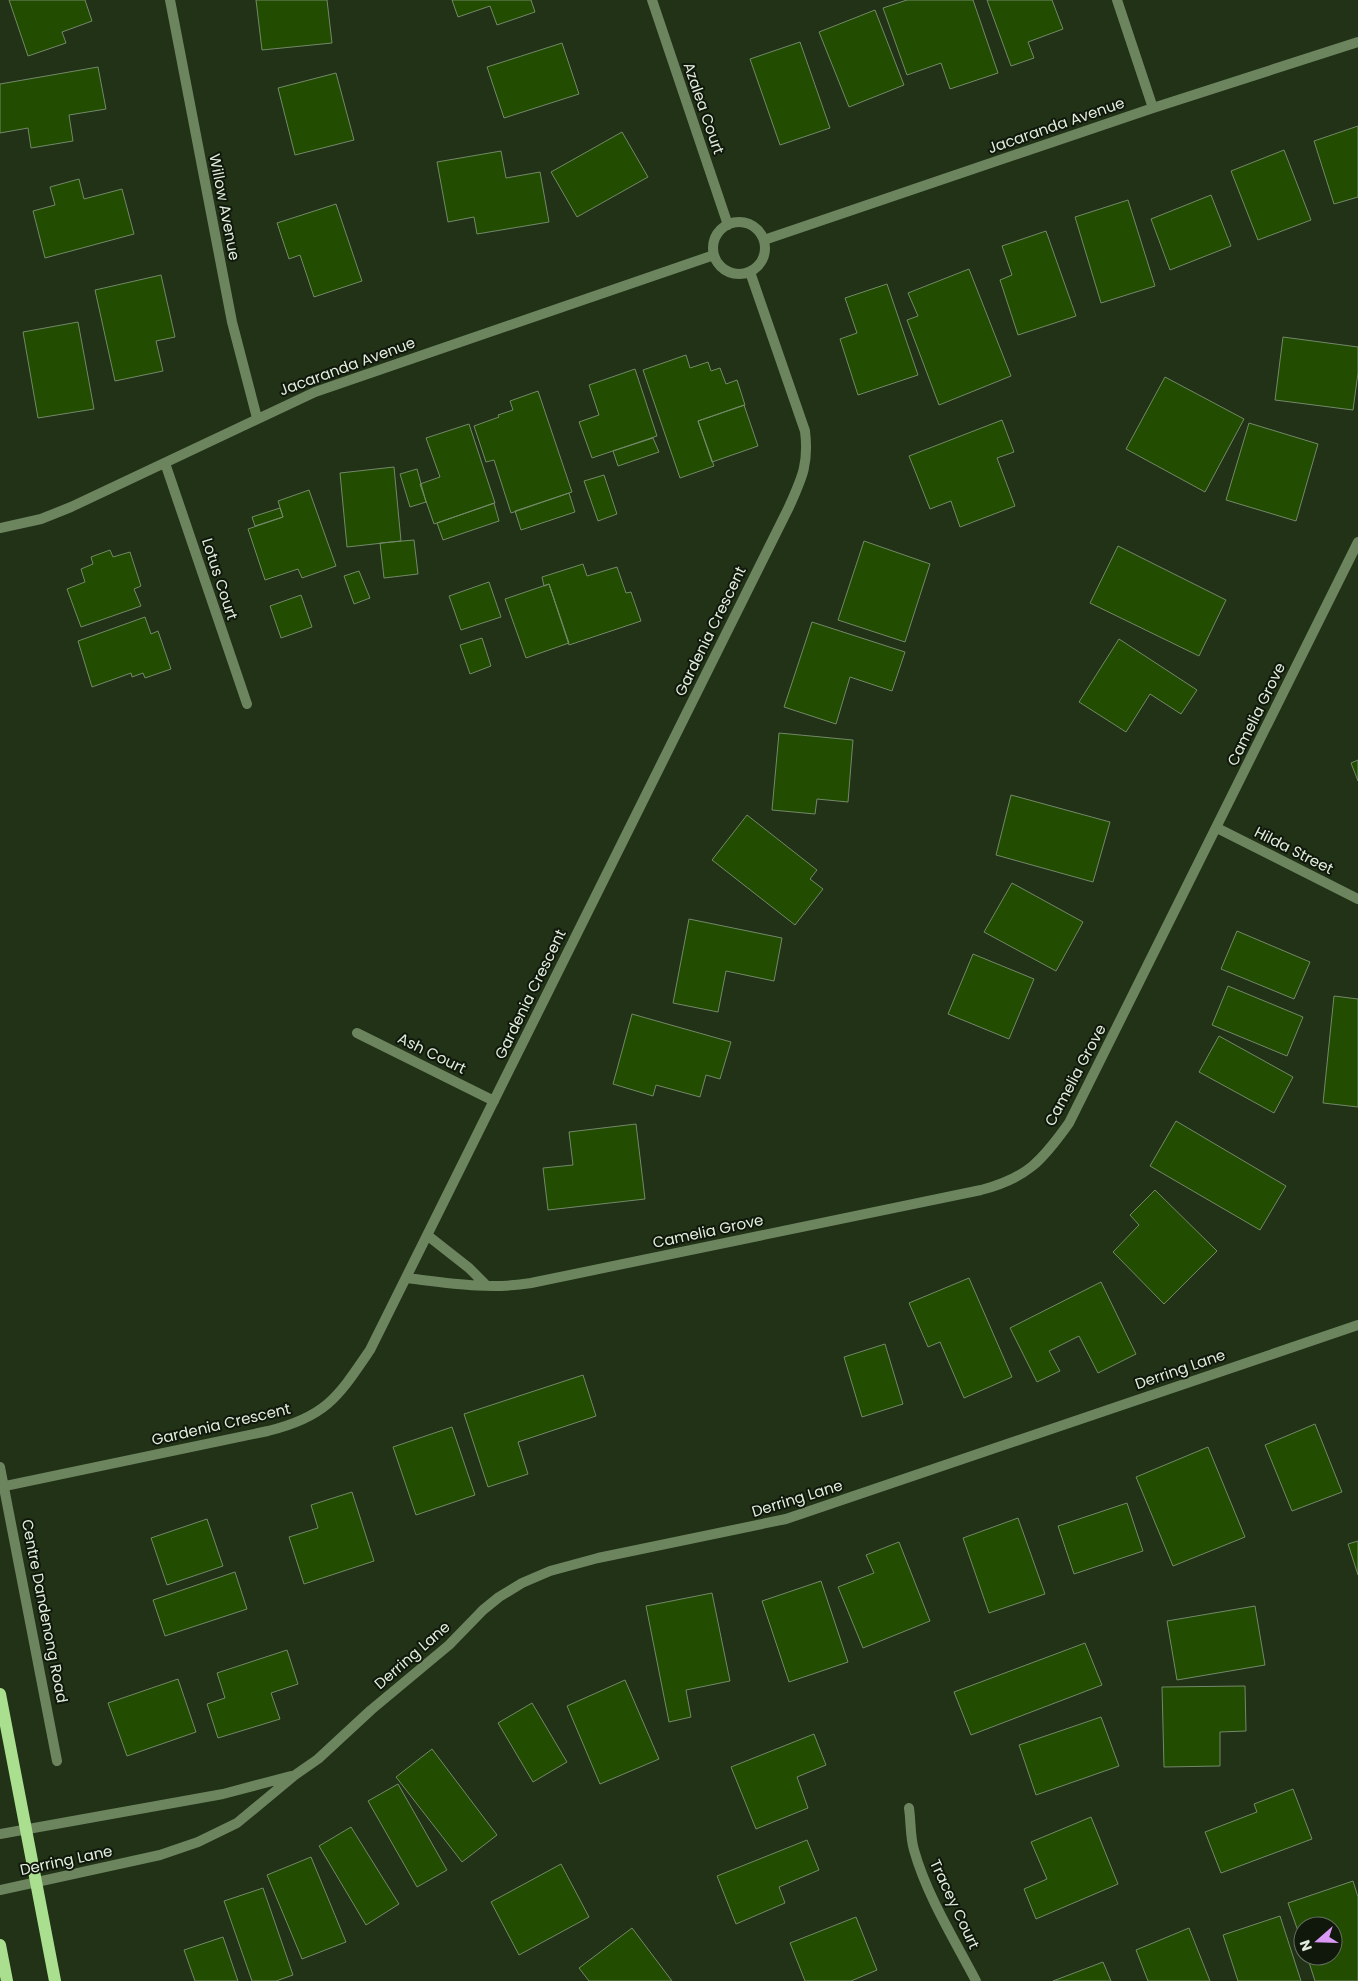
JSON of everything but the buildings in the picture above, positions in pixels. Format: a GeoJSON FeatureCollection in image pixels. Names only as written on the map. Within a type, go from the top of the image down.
{"type":"FeatureCollection","features":[{"type":"Feature","properties":{"kind":"main road"},"geometry":{"type":"LineString","coordinates":[[0,1694],[55,1981]]}},
{"type":"Feature","properties":{"kind":"main road"},"geometry":{"type":"LineString","coordinates":[[0,1945],[7,1981]]}},
{"type":"Feature","properties":{"kind":"street","name":"Willow Avenue"},"geometry":{"type":"LineString","coordinates":[[170,0],[232,322],[257,418]]}},
{"type":"Feature","properties":{"kind":"street","name":"Azalea Court"},"geometry":{"type":"LineString","coordinates":[[652,0],[728,225]]}},
{"type":"Feature","properties":{"kind":"street"},"geometry":{"type":"LineString","coordinates":[[1117,0],[1154,108]]}},
{"type":"Feature","properties":{"kind":"street","name":"Jacaranda Avenue"},"geometry":{"type":"LineString","coordinates":[[764,240],[1154,108],[1358,42]]}},
{"type":"Feature","properties":{"kind":"street"},"geometry":{"type":"LineString","coordinates":[[735,223],[749,224],[756,228],[764,240],[764,255],[750,272],[743,274],[729,271],[722,267],[714,255],[714,241],[722,229],[728,225],[735,223]]}},
{"type":"Feature","properties":{"kind":"street","name":"Jacaranda Avenue"},"geometry":{"type":"LineString","coordinates":[[0,528],[54,514],[306,395],[714,255]]}},
{"type":"Feature","properties":{"kind":"street","name":"Gardenia Crescent"},"geometry":{"type":"LineString","coordinates":[[2,1487],[268,1431],[299,1422],[328,1405],[346,1386],[370,1350],[789,507],[805,470],[807,449],[805,431],[750,272]]}},
{"type":"Feature","properties":{"kind":"street","name":"Lotus Court"},"geometry":{"type":"LineString","coordinates":[[165,462],[247,704]]}},
{"type":"Feature","properties":{"kind":"street","name":"Camelia Grove"},"geometry":{"type":"LineString","coordinates":[[406,1278],[498,1287],[531,1283],[965,1194],[1004,1184],[1026,1172],[1038,1162],[1070,1123],[1358,542]]}},
{"type":"Feature","properties":{"kind":"street","name":"Hilda Street"},"geometry":{"type":"LineString","coordinates":[[1217,828],[1358,899]]}},
{"type":"Feature","properties":{"kind":"street","name":"Ash Court"},"geometry":{"type":"LineString","coordinates":[[357,1033],[494,1101]]}},
{"type":"Feature","properties":{"kind":"street"},"geometry":{"type":"LineString","coordinates":[[427,1235],[469,1268],[486,1285]]}},
{"type":"Feature","properties":{"kind":"street","name":"Derring Lane"},"geometry":{"type":"LineString","coordinates":[[0,1890],[160,1855],[198,1842],[236,1823],[324,1754],[371,1710],[449,1645],[483,1610],[499,1597],[522,1583],[550,1571],[598,1558],[786,1519],[1358,1325]]}},
{"type":"Feature","properties":{"kind":"street","name":"Centre Dandenong Road"},"geometry":{"type":"LineString","coordinates":[[0,1467],[2,1487],[57,1761]]}},
{"type":"Feature","properties":{"kind":"street","name":"Derring Lane"},"geometry":{"type":"LineString","coordinates":[[0,1834],[223,1794],[295,1775]]}},
{"type":"Feature","properties":{"kind":"street","name":"Tracey Court"},"geometry":{"type":"LineString","coordinates":[[910,1808],[914,1848],[922,1872],[935,1903],[976,1981]]}}]}
